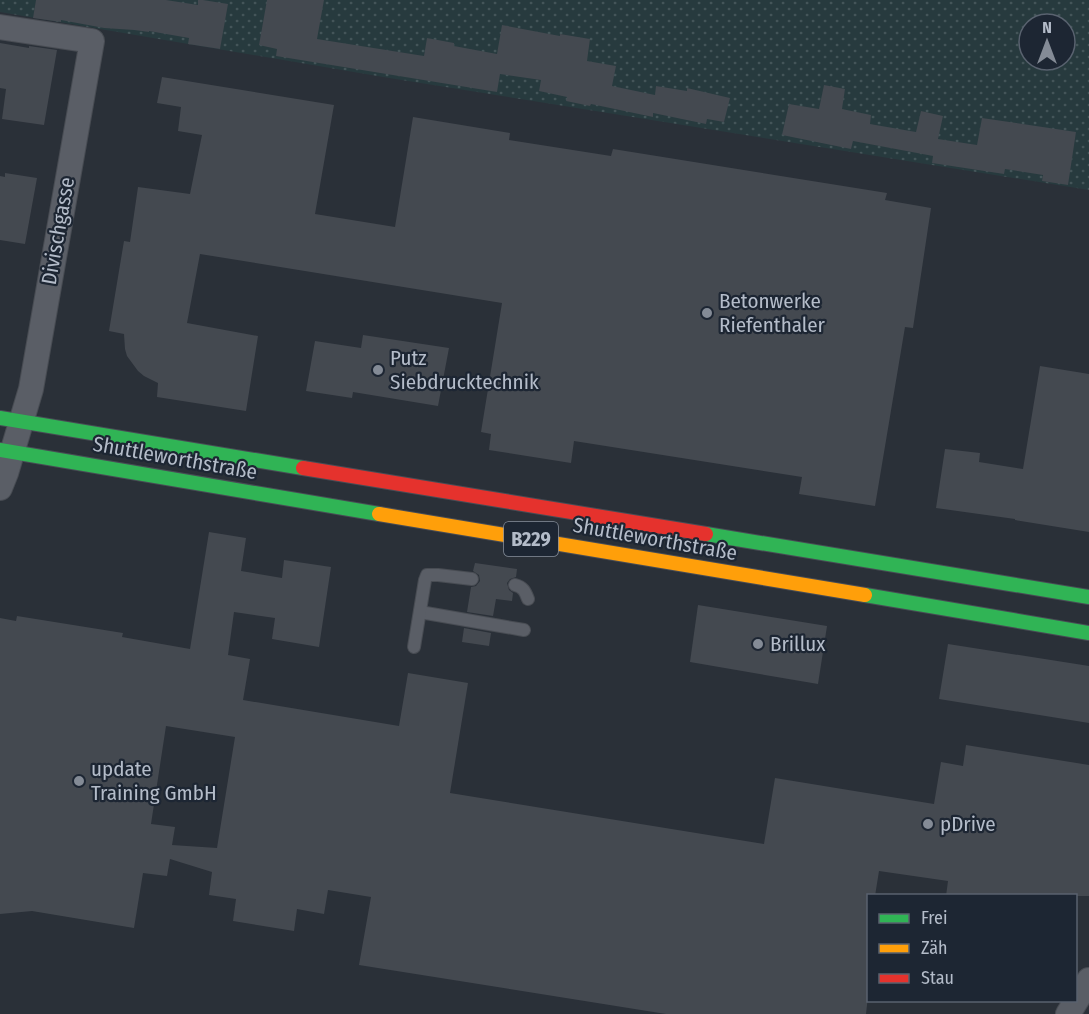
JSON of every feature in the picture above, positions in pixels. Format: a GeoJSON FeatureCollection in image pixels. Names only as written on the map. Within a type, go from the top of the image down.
{"type":"FeatureCollection","features":[{"type":"Feature","properties":{"kind":"main road","name":"Shuttleworthstraße"},"geometry":{"type":"LineString","coordinates":[[11,419],[1089,597]]}},
{"type":"Feature","properties":{"kind":"main road","name":"Shuttleworthstraße"},"geometry":{"type":"LineString","coordinates":[[6,451],[1089,633]]}},
{"type":"Feature","properties":{"kind":"street","name":"Divischgasse"},"geometry":{"type":"LineString","coordinates":[[0,27],[92,40],[34,370],[30,389],[11,419],[0,488]]}},
{"type":"Feature","properties":{"kind":"street"},"geometry":{"type":"LineString","coordinates":[[1077,999],[1089,980]]}},
{"type":"Feature","properties":{"kind":"lane"},"geometry":{"type":"LineString","coordinates":[[414,647],[427,575],[472,579]]}},
{"type":"Feature","properties":{"kind":"lane"},"geometry":{"type":"LineString","coordinates":[[515,585],[521,586],[528,599]]}},
{"type":"Feature","properties":{"kind":"lane"},"geometry":{"type":"LineString","coordinates":[[420,612],[524,630]]}},
{"type":"Feature","properties":{"kind":"green space"},"geometry":{"type":"Polygon","coordinates":[[[0,0],[1089,0],[1089,190],[383,77],[0,12],[0,0]]]}},
{"type":"Feature","properties":{"kind":"building"},"geometry":{"type":"Polygon","coordinates":[[[36,0],[166,0],[198,5],[198,0],[203,0],[228,4],[220,49],[188,44],[189,38],[149,31],[104,28],[61,20],[61,22],[33,18],[36,0]]]}},
{"type":"Feature","properties":{"kind":"building"},"geometry":{"type":"Polygon","coordinates":[[[267,0],[324,0],[317,39],[424,56],[427,38],[497,54],[502,25],[590,39],[587,61],[616,66],[612,86],[655,95],[656,86],[687,91],[687,88],[730,98],[724,122],[707,119],[706,124],[653,113],[653,117],[566,101],[567,97],[539,91],[541,80],[500,74],[497,92],[276,56],[277,49],[259,45],[267,0]]]}},
{"type":"Feature","properties":{"kind":"building"},"geometry":{"type":"Polygon","coordinates":[[[0,43],[57,50],[44,125],[2,119],[6,89],[0,88],[0,43]]]}},
{"type":"Feature","properties":{"kind":"building","name":"Betonwerke Riefenthaler"},"geometry":{"type":"Polygon","coordinates":[[[162,77],[334,105],[315,214],[395,227],[413,117],[510,133],[509,140],[611,156],[613,149],[887,193],[885,200],[931,208],[913,328],[905,327],[875,506],[799,494],[802,477],[574,441],[571,463],[489,450],[491,434],[481,432],[502,303],[200,254],[187,323],[258,336],[246,411],[157,397],[158,383],[138,371],[127,356],[124,334],[109,331],[124,241],[130,242],[138,187],[190,194],[202,135],[178,131],[181,107],[157,103],[162,77]]]}},
{"type":"Feature","properties":{"kind":"building"},"geometry":{"type":"Polygon","coordinates":[[[824,85],[845,89],[842,109],[871,115],[870,124],[916,132],[921,111],[943,116],[938,139],[977,145],[982,118],[1076,132],[1068,185],[1042,181],[1043,175],[1005,169],[1004,174],[932,163],[933,156],[853,141],[851,149],[782,135],[789,104],[819,109],[824,85]]]}},
{"type":"Feature","properties":{"kind":"building"},"geometry":{"type":"Polygon","coordinates":[[[5,173],[37,178],[25,244],[0,240],[0,176],[5,177],[5,173]]]}},
{"type":"Feature","properties":{"kind":"building","name":"Putz Siebdrucktechnik"},"geometry":{"type":"Polygon","coordinates":[[[363,335],[449,348],[438,406],[353,392],[352,398],[306,391],[315,341],[361,348],[363,335]]]}},
{"type":"Feature","properties":{"kind":"building"},"geometry":{"type":"Polygon","coordinates":[[[1040,366],[1089,374],[1089,532],[936,508],[945,449],[980,453],[979,462],[1023,469],[1040,366]]]}},
{"type":"Feature","properties":{"kind":"building"},"geometry":{"type":"Polygon","coordinates":[[[209,532],[246,538],[241,571],[282,578],[284,560],[331,567],[319,647],[272,639],[275,618],[234,612],[228,655],[250,659],[243,700],[399,726],[408,673],[468,683],[450,793],[764,844],[775,778],[934,804],[941,762],[963,766],[966,745],[1089,765],[1089,896],[1077,896],[1077,894],[946,894],[948,881],[879,871],[875,894],[867,894],[866,1014],[666,1014],[359,965],[371,897],[328,890],[324,914],[297,909],[294,931],[233,921],[236,899],[209,895],[212,872],[170,859],[167,876],[143,873],[134,928],[32,911],[0,914],[0,618],[16,621],[17,616],[123,633],[122,637],[190,649],[209,532]],[[166,726],[151,824],[175,827],[172,845],[217,848],[235,737],[166,726]]]}},
{"type":"Feature","properties":{"kind":"building"},"geometry":{"type":"Polygon","coordinates":[[[475,563],[517,569],[516,577],[507,583],[509,590],[513,593],[512,601],[496,599],[493,616],[467,612],[471,587],[476,586],[480,581],[479,575],[473,571],[475,563]]]}},
{"type":"Feature","properties":{"kind":"building","name":"Brillux"},"geometry":{"type":"Polygon","coordinates":[[[698,605],[827,626],[818,684],[690,662],[698,605]]]}},
{"type":"Feature","properties":{"kind":"building"},"geometry":{"type":"Polygon","coordinates":[[[464,628],[491,633],[489,646],[462,642],[464,628]]]}},
{"type":"Feature","properties":{"kind":"building"},"geometry":{"type":"Polygon","coordinates":[[[948,644],[1089,666],[1089,723],[939,699],[948,644]]]}},
{"type":"Feature","properties":{"kind":"traffic: fast"},"geometry":{"type":"LineString","coordinates":[[0,418],[303,468]]}},
{"type":"Feature","properties":{"kind":"traffic: fast"},"geometry":{"type":"LineString","coordinates":[[0,450],[379,514]]}},
{"type":"Feature","properties":{"kind":"traffic: fast"},"geometry":{"type":"LineString","coordinates":[[706,534],[1089,597]]}},
{"type":"Feature","properties":{"kind":"traffic: fast"},"geometry":{"type":"LineString","coordinates":[[865,595],[1089,633]]}},
{"type":"Feature","properties":{"kind":"traffic: slow"},"geometry":{"type":"LineString","coordinates":[[379,514],[865,595]]}},
{"type":"Feature","properties":{"kind":"traffic: jam"},"geometry":{"type":"LineString","coordinates":[[303,468],[706,534]]}},
{"type":"Feature","properties":{"kind":"place","name":"Betonwerke Riefenthaler"},"geometry":{"type":"Point","coordinates":[707,313]}},
{"type":"Feature","properties":{"kind":"place","name":"Putz Siebdrucktechnik"},"geometry":{"type":"Point","coordinates":[378,370]}},
{"type":"Feature","properties":{"kind":"place","name":"Brillux"},"geometry":{"type":"Point","coordinates":[758,644]}},
{"type":"Feature","properties":{"kind":"place","name":"update Training GmbH"},"geometry":{"type":"Point","coordinates":[79,781]}},
{"type":"Feature","properties":{"kind":"place","name":"pDrive"},"geometry":{"type":"Point","coordinates":[928,824]}}]}
